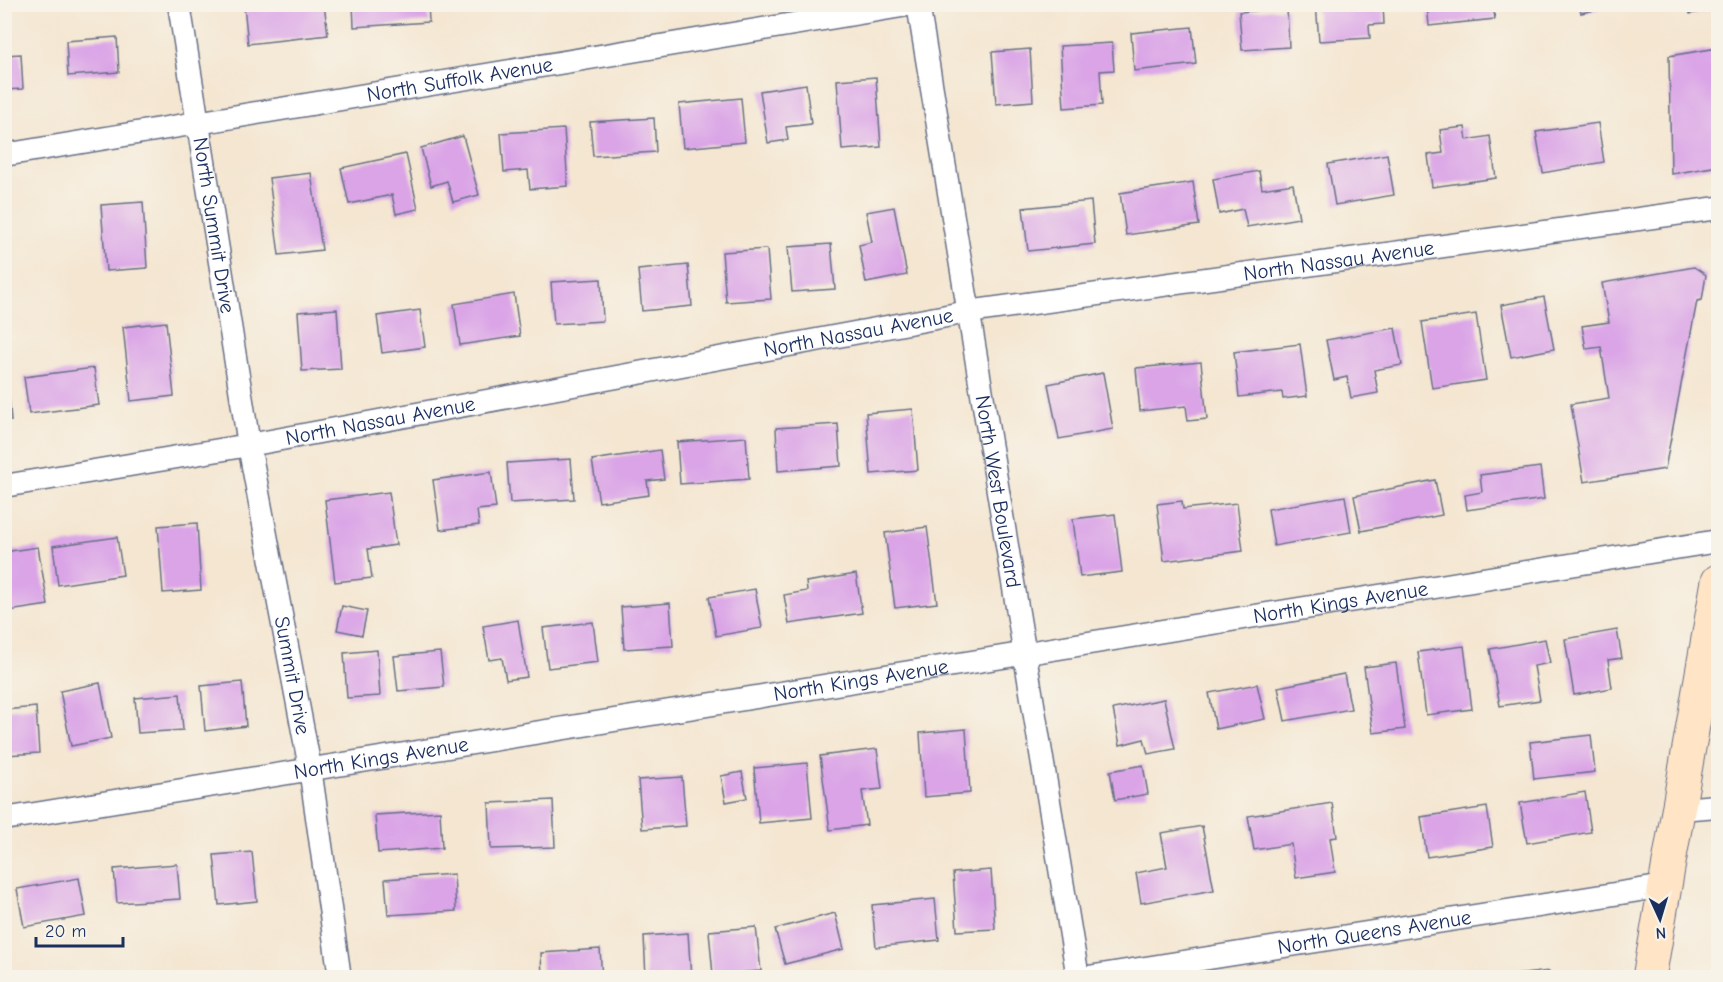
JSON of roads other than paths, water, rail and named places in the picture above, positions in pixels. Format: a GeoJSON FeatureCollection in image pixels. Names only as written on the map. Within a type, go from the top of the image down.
{"type":"FeatureCollection","features":[{"type":"Feature","properties":{"kind":"main road"},"geometry":{"type":"LineString","coordinates":[[1649,978],[1719,581]]}},
{"type":"Feature","properties":{"kind":"street","name":"North Summit Drive"},"geometry":{"type":"LineString","coordinates":[[179,4],[249,445]]}},
{"type":"Feature","properties":{"kind":"street","name":"North Suffolk Avenue"},"geometry":{"type":"LineString","coordinates":[[4,155],[916,4]]}},
{"type":"Feature","properties":{"kind":"street","name":"North West Boulevard"},"geometry":{"type":"LineString","coordinates":[[916,4],[1080,978]]}},
{"type":"Feature","properties":{"kind":"street","name":"North Nassau Avenue"},"geometry":{"type":"LineString","coordinates":[[4,486],[249,445],[968,312],[1719,208]]}},
{"type":"Feature","properties":{"kind":"street","name":"Summit Drive"},"geometry":{"type":"LineString","coordinates":[[249,445],[310,768],[340,978]]}},
{"type":"Feature","properties":{"kind":"street","name":"North Kings Avenue"},"geometry":{"type":"LineString","coordinates":[[4,819],[1719,541]]}},
{"type":"Feature","properties":{"kind":"street"},"geometry":{"type":"LineString","coordinates":[[1679,809],[1719,806]]}},
{"type":"Feature","properties":{"kind":"street","name":"North Queens Avenue"},"geometry":{"type":"LineString","coordinates":[[1080,978],[1665,886]]}}]}
